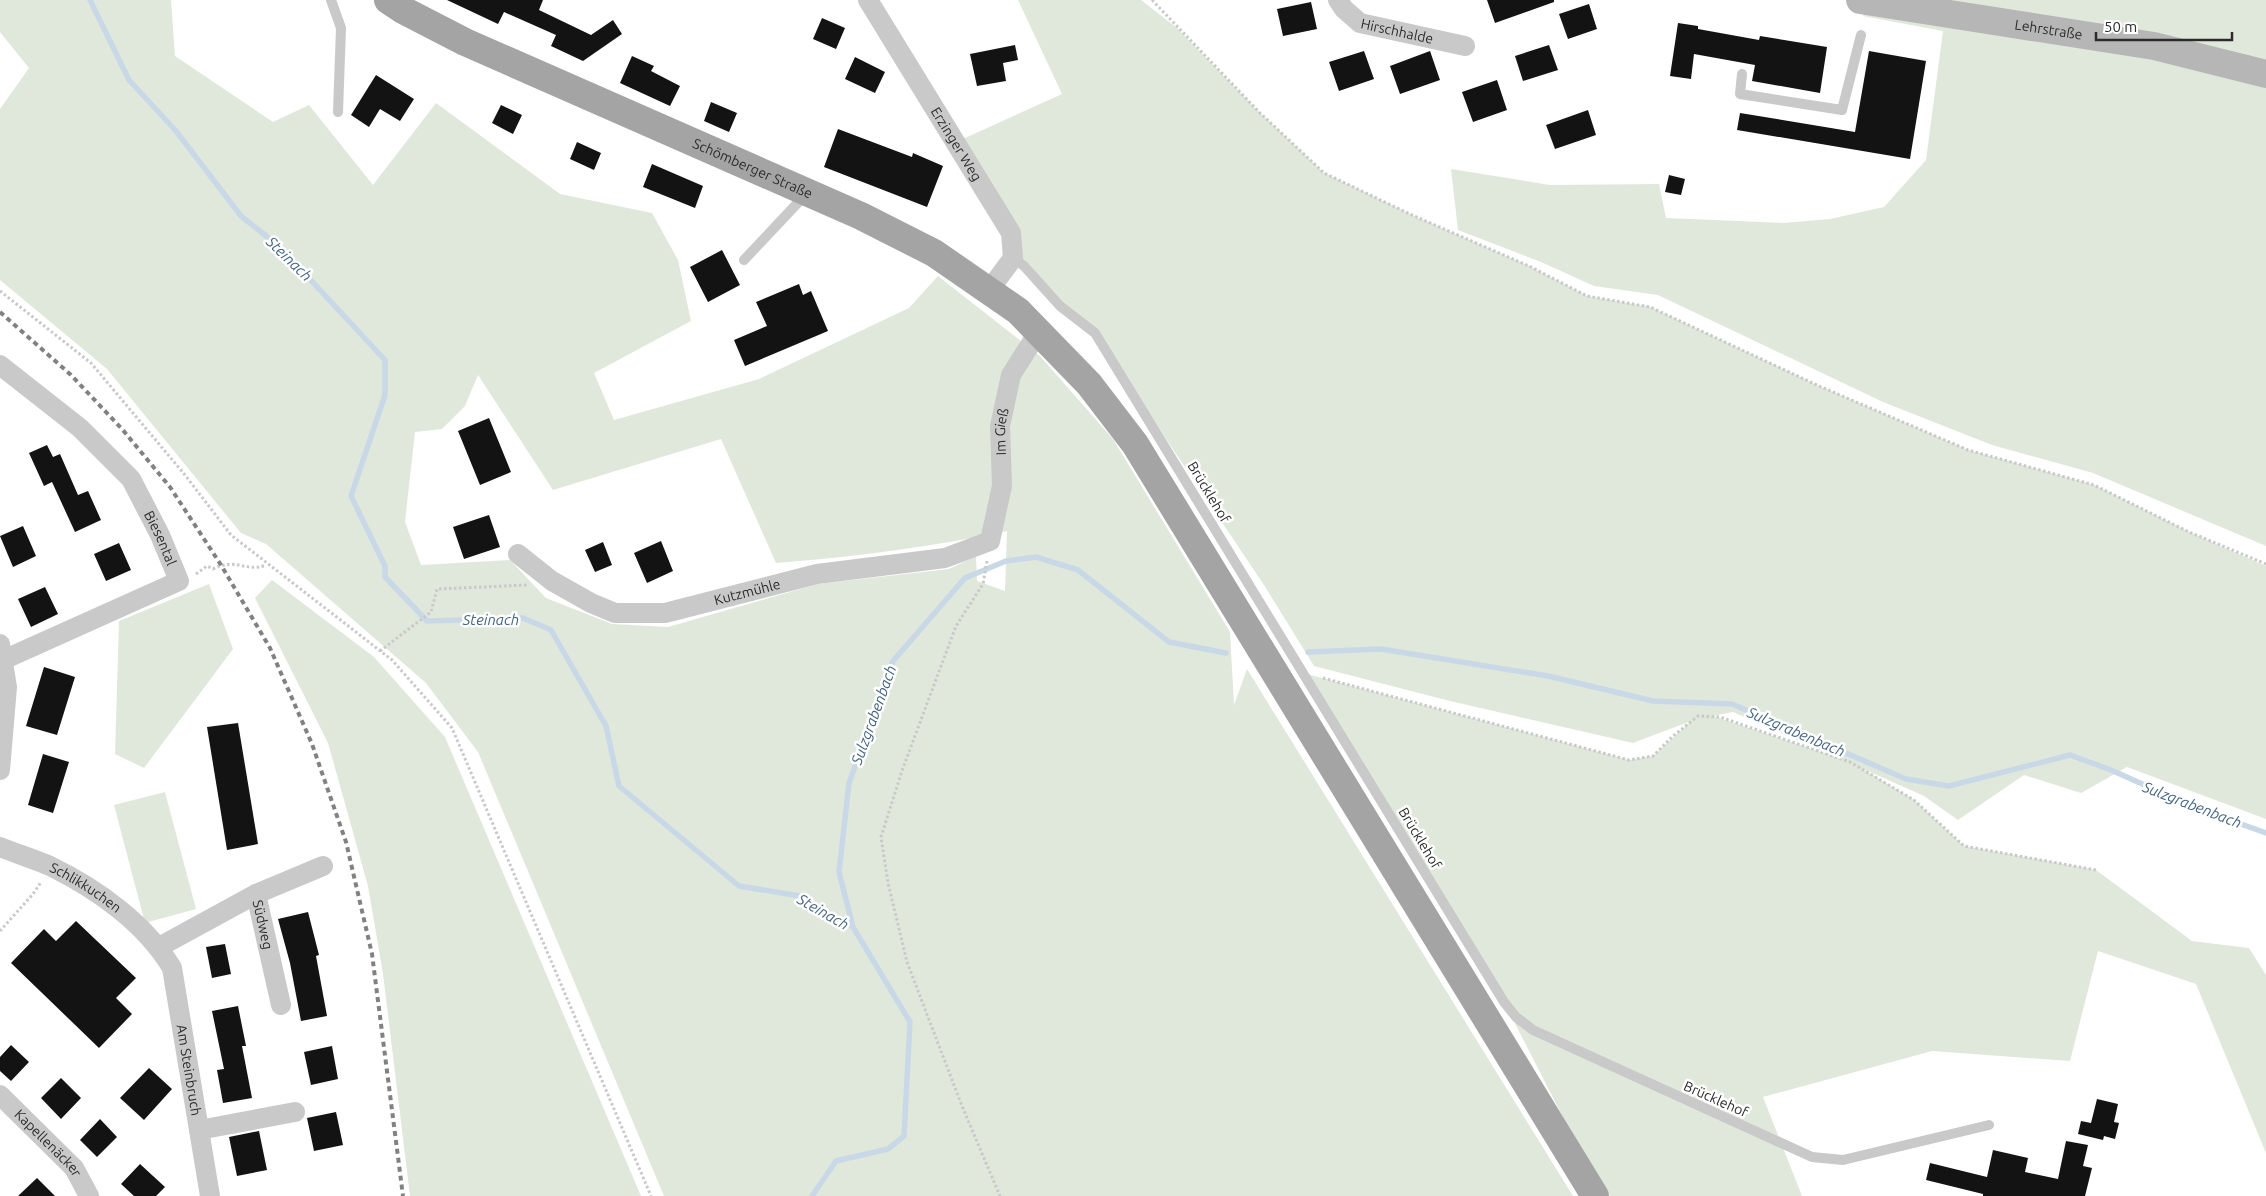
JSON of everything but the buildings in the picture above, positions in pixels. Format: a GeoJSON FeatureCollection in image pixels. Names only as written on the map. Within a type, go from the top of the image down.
{"type":"FeatureCollection","features":[{"type":"Feature","properties":{"kind":"main road","name":"Schömberger Straße"},"geometry":{"type":"LineString","coordinates":[[388,0],[403,10],[465,42],[808,192],[934,253],[990,290],[1018,311],[1039,331],[1089,384],[1135,444],[1595,1196]]}},
{"type":"Feature","properties":{"kind":"street","name":"Erzinger Weg"},"geometry":{"type":"LineString","coordinates":[[868,0],[1010,233],[1013,258]]}},
{"type":"Feature","properties":{"kind":"street","name":"Hirschhalde"},"geometry":{"type":"LineString","coordinates":[[1338,0],[1344,9],[1360,23],[1465,46]]}},
{"type":"Feature","properties":{"kind":"street","name":"Lehrstraße"},"geometry":{"type":"LineString","coordinates":[[1860,0],[2154,46],[2266,74]]}},
{"type":"Feature","properties":{"kind":"street"},"geometry":{"type":"LineString","coordinates":[[990,290],[1013,258]]}},
{"type":"Feature","properties":{"kind":"street","name":"Im Gieß"},"geometry":{"type":"LineString","coordinates":[[990,540],[1002,486],[1000,426],[1011,375],[1039,331]]}},
{"type":"Feature","properties":{"kind":"street","name":"Biesental"},"geometry":{"type":"LineString","coordinates":[[0,365],[80,428],[131,479],[160,535],[179,582],[1,652]]}},
{"type":"Feature","properties":{"kind":"street","name":"Kutzmühle"},"geometry":{"type":"LineString","coordinates":[[518,554],[558,584],[591,604],[615,613],[665,613],[817,574],[945,558],[990,540]]}},
{"type":"Feature","properties":{"kind":"street"},"geometry":{"type":"LineString","coordinates":[[0,770],[7,687],[1,652]]}},
{"type":"Feature","properties":{"kind":"street","name":"Schlikkuchen"},"geometry":{"type":"LineString","coordinates":[[0,847],[50,866],[108,900],[159,947]]}},
{"type":"Feature","properties":{"kind":"street"},"geometry":{"type":"LineString","coordinates":[[256,894],[323,866]]}},
{"type":"Feature","properties":{"kind":"street","name":"Südweg"},"geometry":{"type":"LineString","coordinates":[[159,947],[256,894],[281,1005]]}},
{"type":"Feature","properties":{"kind":"street","name":"Am Steinbruch"},"geometry":{"type":"LineString","coordinates":[[159,947],[172,968],[210,1196]]}},
{"type":"Feature","properties":{"kind":"street","name":"Kapellenäcker"},"geometry":{"type":"LineString","coordinates":[[0,1095],[74,1168],[89,1196]]}},
{"type":"Feature","properties":{"kind":"street"},"geometry":{"type":"LineString","coordinates":[[199,1130],[295,1112]]}},
{"type":"Feature","properties":{"kind":"lane"},"geometry":{"type":"LineString","coordinates":[[331,0],[341,28],[338,112]]}},
{"type":"Feature","properties":{"kind":"lane"},"geometry":{"type":"LineString","coordinates":[[1742,74],[1740,94],[1842,110],[1860,35]]}},
{"type":"Feature","properties":{"kind":"lane"},"geometry":{"type":"LineString","coordinates":[[744,260],[808,192]]}},
{"type":"Feature","properties":{"kind":"lane","name":"Brücklehof"},"geometry":{"type":"LineString","coordinates":[[1013,258],[1024,266],[1060,306],[1095,333],[1504,1002],[1516,1017],[1533,1030],[1812,1157],[1843,1160],[1988,1125]]}},
{"type":"Feature","properties":{"kind":"path"},"geometry":{"type":"LineString","coordinates":[[1152,0],[1259,112],[1324,173],[1414,216],[1529,266],[1587,296],[1650,307],[1819,386],[1968,450],[2094,485],[2189,532],[2266,564]]}},
{"type":"Feature","properties":{"kind":"path"},"geometry":{"type":"LineString","coordinates":[[0,291],[91,363],[185,476],[231,535],[392,660],[452,728],[651,1196]]}},
{"type":"Feature","properties":{"kind":"path"},"geometry":{"type":"LineString","coordinates":[[179,582],[208,566],[213,569],[229,563],[257,568],[267,564]]}},
{"type":"Feature","properties":{"kind":"path"},"geometry":{"type":"LineString","coordinates":[[380,651],[431,612],[437,589],[558,584]]}},
{"type":"Feature","properties":{"kind":"path"},"geometry":{"type":"LineString","coordinates":[[983,584],[956,626],[903,768],[881,837],[888,883],[907,962],[962,1106],[1000,1196]]}},
{"type":"Feature","properties":{"kind":"path"},"geometry":{"type":"LineString","coordinates":[[1303,673],[1629,760],[1653,756],[1673,736],[1698,716],[1720,717],[1850,762],[1914,800],[1964,846],[2096,870]]}},
{"type":"Feature","properties":{"kind":"path"},"geometry":{"type":"LineString","coordinates":[[0,931],[34,894],[50,866]]}},
{"type":"Feature","properties":{"kind":"shaded area"},"geometry":{"type":"Polygon","coordinates":[[[0,0],[171,0],[175,56],[273,122],[309,105],[373,185],[436,103],[560,194],[652,213],[678,260],[691,321],[594,373],[614,420],[759,379],[909,308],[938,276],[1040,356],[1113,439],[1230,632],[1234,705],[1247,669],[1573,1196],[664,1196],[478,752],[426,683],[266,544],[241,533],[107,369],[0,280],[0,109],[29,68],[0,32],[0,0]],[[478,375],[465,406],[442,429],[415,432],[405,522],[421,565],[510,560],[546,598],[612,624],[668,627],[818,584],[949,569],[976,556],[977,581],[1005,591],[1007,531],[892,551],[776,563],[721,439],[553,490],[478,375]]]}},
{"type":"Feature","properties":{"kind":"shaded area"},"geometry":{"type":"Polygon","coordinates":[[[1018,0],[1141,0],[1177,28],[1259,112],[1324,173],[1414,216],[1529,266],[1587,296],[1650,307],[1819,386],[1968,450],[2094,485],[2189,532],[2266,566],[2266,819],[2127,767],[2081,793],[2024,775],[1958,820],[1924,796],[1861,768],[1914,800],[1964,846],[2096,870],[2192,941],[2249,948],[2266,975],[2266,1153],[2196,984],[2098,951],[2070,1061],[1932,1051],[1763,1097],[1802,1196],[1610,1196],[1567,1125],[1504,1002],[1303,673],[1629,760],[1653,756],[1691,721],[1633,743],[1450,701],[1314,666],[1264,585],[1095,333],[1013,258],[954,143],[1062,94],[1018,0]],[[1733,712],[1713,716],[1833,756],[1733,712]]]}},
{"type":"Feature","properties":{"kind":"shaded area"},"geometry":{"type":"Polygon","coordinates":[[[1865,0],[2266,0],[2266,546],[2093,473],[1992,445],[1883,402],[1658,295],[1594,286],[1541,262],[1458,230],[1451,169],[1550,185],[1659,184],[1666,218],[1783,223],[1830,219],[1884,207],[1926,160],[1943,31],[1863,16],[1865,0]]]}},
{"type":"Feature","properties":{"kind":"shaded area"},"geometry":{"type":"Polygon","coordinates":[[[272,580],[374,657],[445,737],[641,1196],[410,1196],[383,974],[368,886],[328,743],[255,598],[272,580]]]}},
{"type":"Feature","properties":{"kind":"shaded area"},"geometry":{"type":"Polygon","coordinates":[[[209,584],[233,649],[144,768],[115,754],[119,621],[209,584]]]}},
{"type":"Feature","properties":{"kind":"shaded area"},"geometry":{"type":"Polygon","coordinates":[[[165,792],[196,909],[145,923],[114,805],[165,792]]]}},
{"type":"Feature","properties":{"kind":"waterway","name":"Steinach"},"geometry":{"type":"LineString","coordinates":[[90,0],[129,80],[176,131],[241,216],[280,247],[385,360],[385,395],[351,496],[385,566],[385,577],[427,621],[523,618],[551,630],[606,726],[619,786],[739,886],[800,896],[853,927],[910,1022],[904,1136],[888,1149],[836,1161],[812,1196]]}},
{"type":"Feature","properties":{"kind":"waterway","name":"Sulzgrabenbach"},"geometry":{"type":"LineString","coordinates":[[853,927],[839,872],[849,783],[893,661],[965,578],[1006,561],[1036,557],[1078,570],[1169,642],[1226,653]]}},
{"type":"Feature","properties":{"kind":"waterway","name":"Sulzgrabenbach"},"geometry":{"type":"LineString","coordinates":[[1308,652],[1381,649],[1548,676],[1653,701],[1732,704],[1906,779],[1949,786],[2070,755],[2111,770],[2196,808],[2266,833]]}},
{"type":"Feature","properties":{"kind":"railway"},"geometry":{"type":"LineString","coordinates":[[0,312],[71,375],[122,429],[170,487],[221,565],[270,648],[312,744],[346,842],[372,954],[403,1196]]}}]}
